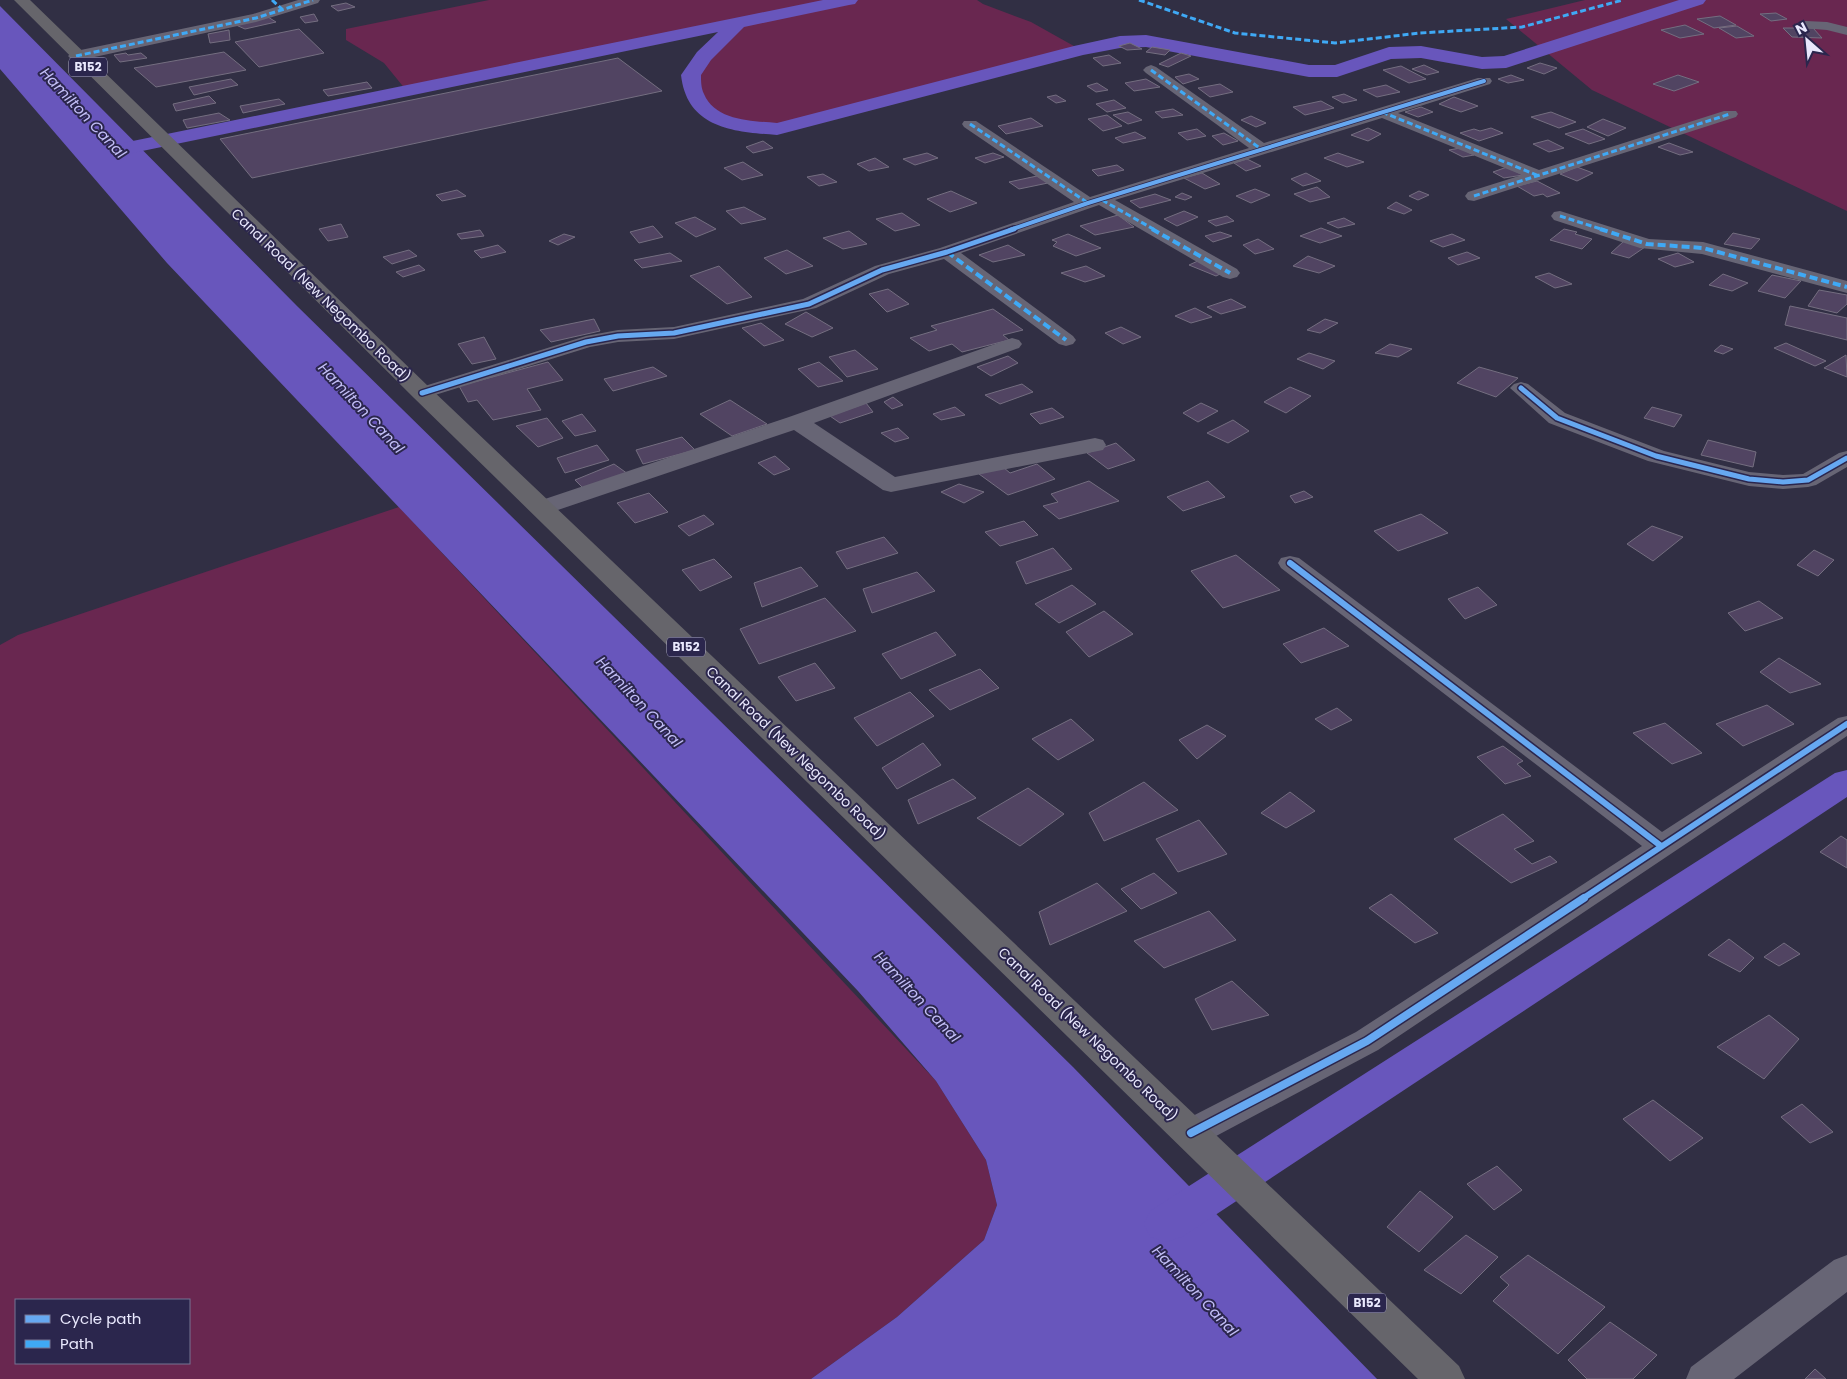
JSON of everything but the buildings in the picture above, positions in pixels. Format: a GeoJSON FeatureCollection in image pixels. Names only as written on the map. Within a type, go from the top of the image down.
{"type":"FeatureCollection","features":[{"type":"Feature","properties":{"kind":"main road","name":"Canal Road (New Negombo Road)"},"geometry":{"type":"LineString","coordinates":[[21,0],[422,394],[1445,1379]]}},
{"type":"Feature","properties":{"kind":"street"},"geometry":{"type":"LineString","coordinates":[[76,56],[256,18],[277,4],[313,0]]}},
{"type":"Feature","properties":{"kind":"street"},"geometry":{"type":"LineString","coordinates":[[1806,25],[1827,26],[1847,31]]}},
{"type":"Feature","properties":{"kind":"street"},"geometry":{"type":"LineString","coordinates":[[1151,70],[1261,149]]}},
{"type":"Feature","properties":{"kind":"street"},"geometry":{"type":"LineString","coordinates":[[422,394],[586,342],[618,336],[674,333],[809,304],[882,270],[947,252],[1095,201],[1484,80]]}},
{"type":"Feature","properties":{"kind":"street"},"geometry":{"type":"LineString","coordinates":[[1382,112],[1538,176]]}},
{"type":"Feature","properties":{"kind":"street"},"geometry":{"type":"LineString","coordinates":[[1474,196],[1730,114]]}},
{"type":"Feature","properties":{"kind":"street"},"geometry":{"type":"LineString","coordinates":[[970,124],[1095,201],[1230,273]]}},
{"type":"Feature","properties":{"kind":"street"},"geometry":{"type":"LineString","coordinates":[[1560,216],[1647,244],[1703,248],[1847,287]]}},
{"type":"Feature","properties":{"kind":"street"},"geometry":{"type":"LineString","coordinates":[[947,252],[1066,340]]}},
{"type":"Feature","properties":{"kind":"street"},"geometry":{"type":"LineString","coordinates":[[541,508],[797,422],[1012,344]]}},
{"type":"Feature","properties":{"kind":"street"},"geometry":{"type":"LineString","coordinates":[[1520,388],[1557,418],[1656,456],[1749,479],[1783,482],[1808,480],[1847,458]]}},
{"type":"Feature","properties":{"kind":"street"},"geometry":{"type":"LineString","coordinates":[[797,422],[891,484],[1095,445]]}},
{"type":"Feature","properties":{"kind":"street"},"geometry":{"type":"LineString","coordinates":[[1290,563],[1661,846]]}},
{"type":"Feature","properties":{"kind":"street"},"geometry":{"type":"LineString","coordinates":[[1198,1140],[1367,1041],[1847,724]]}},
{"type":"Feature","properties":{"kind":"street"},"geometry":{"type":"LineString","coordinates":[[1706,1379],[1847,1272]]}},
{"type":"Feature","properties":{"kind":"shaded area"},"geometry":{"type":"Polygon","coordinates":[[[489,0],[977,0],[1031,22],[1081,50],[777,129],[743,126],[721,120],[703,107],[695,96],[691,75],[704,56],[737,23],[406,90],[384,63],[346,40],[346,29],[489,0]]]}},
{"type":"Feature","properties":{"kind":"shaded area"},"geometry":{"type":"Polygon","coordinates":[[[1585,0],[1847,0],[1847,211],[1592,90],[1506,19],[1585,0]]]}},
{"type":"Feature","properties":{"kind":"shaded area"},"geometry":{"type":"Polygon","coordinates":[[[399,507],[936,1081],[986,1160],[997,1205],[984,1240],[897,1317],[811,1379],[0,1379],[0,645],[18,635],[399,507]]]}},
{"type":"Feature","properties":{"kind":"water","name":"Hamilton Canal"},"geometry":{"type":"Polygon","coordinates":[[[0,6],[297,306],[1073,1067],[1377,1379],[811,1379],[897,1317],[984,1240],[997,1205],[986,1160],[936,1081],[858,991],[167,263],[0,69],[0,6]]]}},
{"type":"Feature","properties":{"kind":"waterway","name":"Hamilton Canal"},"geometry":{"type":"LineString","coordinates":[[118,150],[849,0]]}},
{"type":"Feature","properties":{"kind":"waterway"},"geometry":{"type":"LineString","coordinates":[[738,23],[704,56],[691,75],[694,93],[703,107],[721,120],[743,126],[777,129],[1081,50],[1120,42],[1146,41],[1309,71],[1337,71],[1389,53],[1421,52],[1482,63],[1506,62],[1697,0]]}},
{"type":"Feature","properties":{"kind":"waterway"},"geometry":{"type":"LineString","coordinates":[[1166,1224],[1847,781]]}},
{"type":"Feature","properties":{"kind":"marked path"},"geometry":{"type":"LineString","coordinates":[[272,0],[282,9]]}},
{"type":"Feature","properties":{"kind":"marked path"},"geometry":{"type":"LineString","coordinates":[[76,56],[256,18],[313,0]]}},
{"type":"Feature","properties":{"kind":"marked path"},"geometry":{"type":"LineString","coordinates":[[1139,0],[1235,33],[1335,43],[1420,33],[1522,27],[1623,0]]}},
{"type":"Feature","properties":{"kind":"marked path"},"geometry":{"type":"LineString","coordinates":[[1151,70],[1261,149]]}},
{"type":"Feature","properties":{"kind":"marked path"},"geometry":{"type":"LineString","coordinates":[[1382,112],[1539,176]]}},
{"type":"Feature","properties":{"kind":"marked path"},"geometry":{"type":"LineString","coordinates":[[1474,196],[1730,114]]}},
{"type":"Feature","properties":{"kind":"marked path"},"geometry":{"type":"LineString","coordinates":[[970,124],[1088,203]]}},
{"type":"Feature","properties":{"kind":"marked path"},"geometry":{"type":"LineString","coordinates":[[1102,200],[1230,273]]}},
{"type":"Feature","properties":{"kind":"marked path"},"geometry":{"type":"LineString","coordinates":[[1560,216],[1647,244],[1703,248],[1847,287]]}},
{"type":"Feature","properties":{"kind":"marked path"},"geometry":{"type":"LineString","coordinates":[[947,252],[1066,340]]}},
{"type":"Feature","properties":{"kind":"cycle path"},"geometry":{"type":"LineString","coordinates":[[422,393],[586,342],[618,336],[674,333],[809,304],[882,270],[947,252],[1088,203],[1484,81]]}},
{"type":"Feature","properties":{"kind":"cycle path"},"geometry":{"type":"LineString","coordinates":[[1521,388],[1557,418],[1656,456],[1749,479],[1783,482],[1808,480],[1847,458]]}},
{"type":"Feature","properties":{"kind":"cycle path"},"geometry":{"type":"LineString","coordinates":[[1290,563],[1661,846]]}},
{"type":"Feature","properties":{"kind":"cycle path"},"geometry":{"type":"LineString","coordinates":[[1191,1133],[1367,1041],[1847,724]]}}]}
